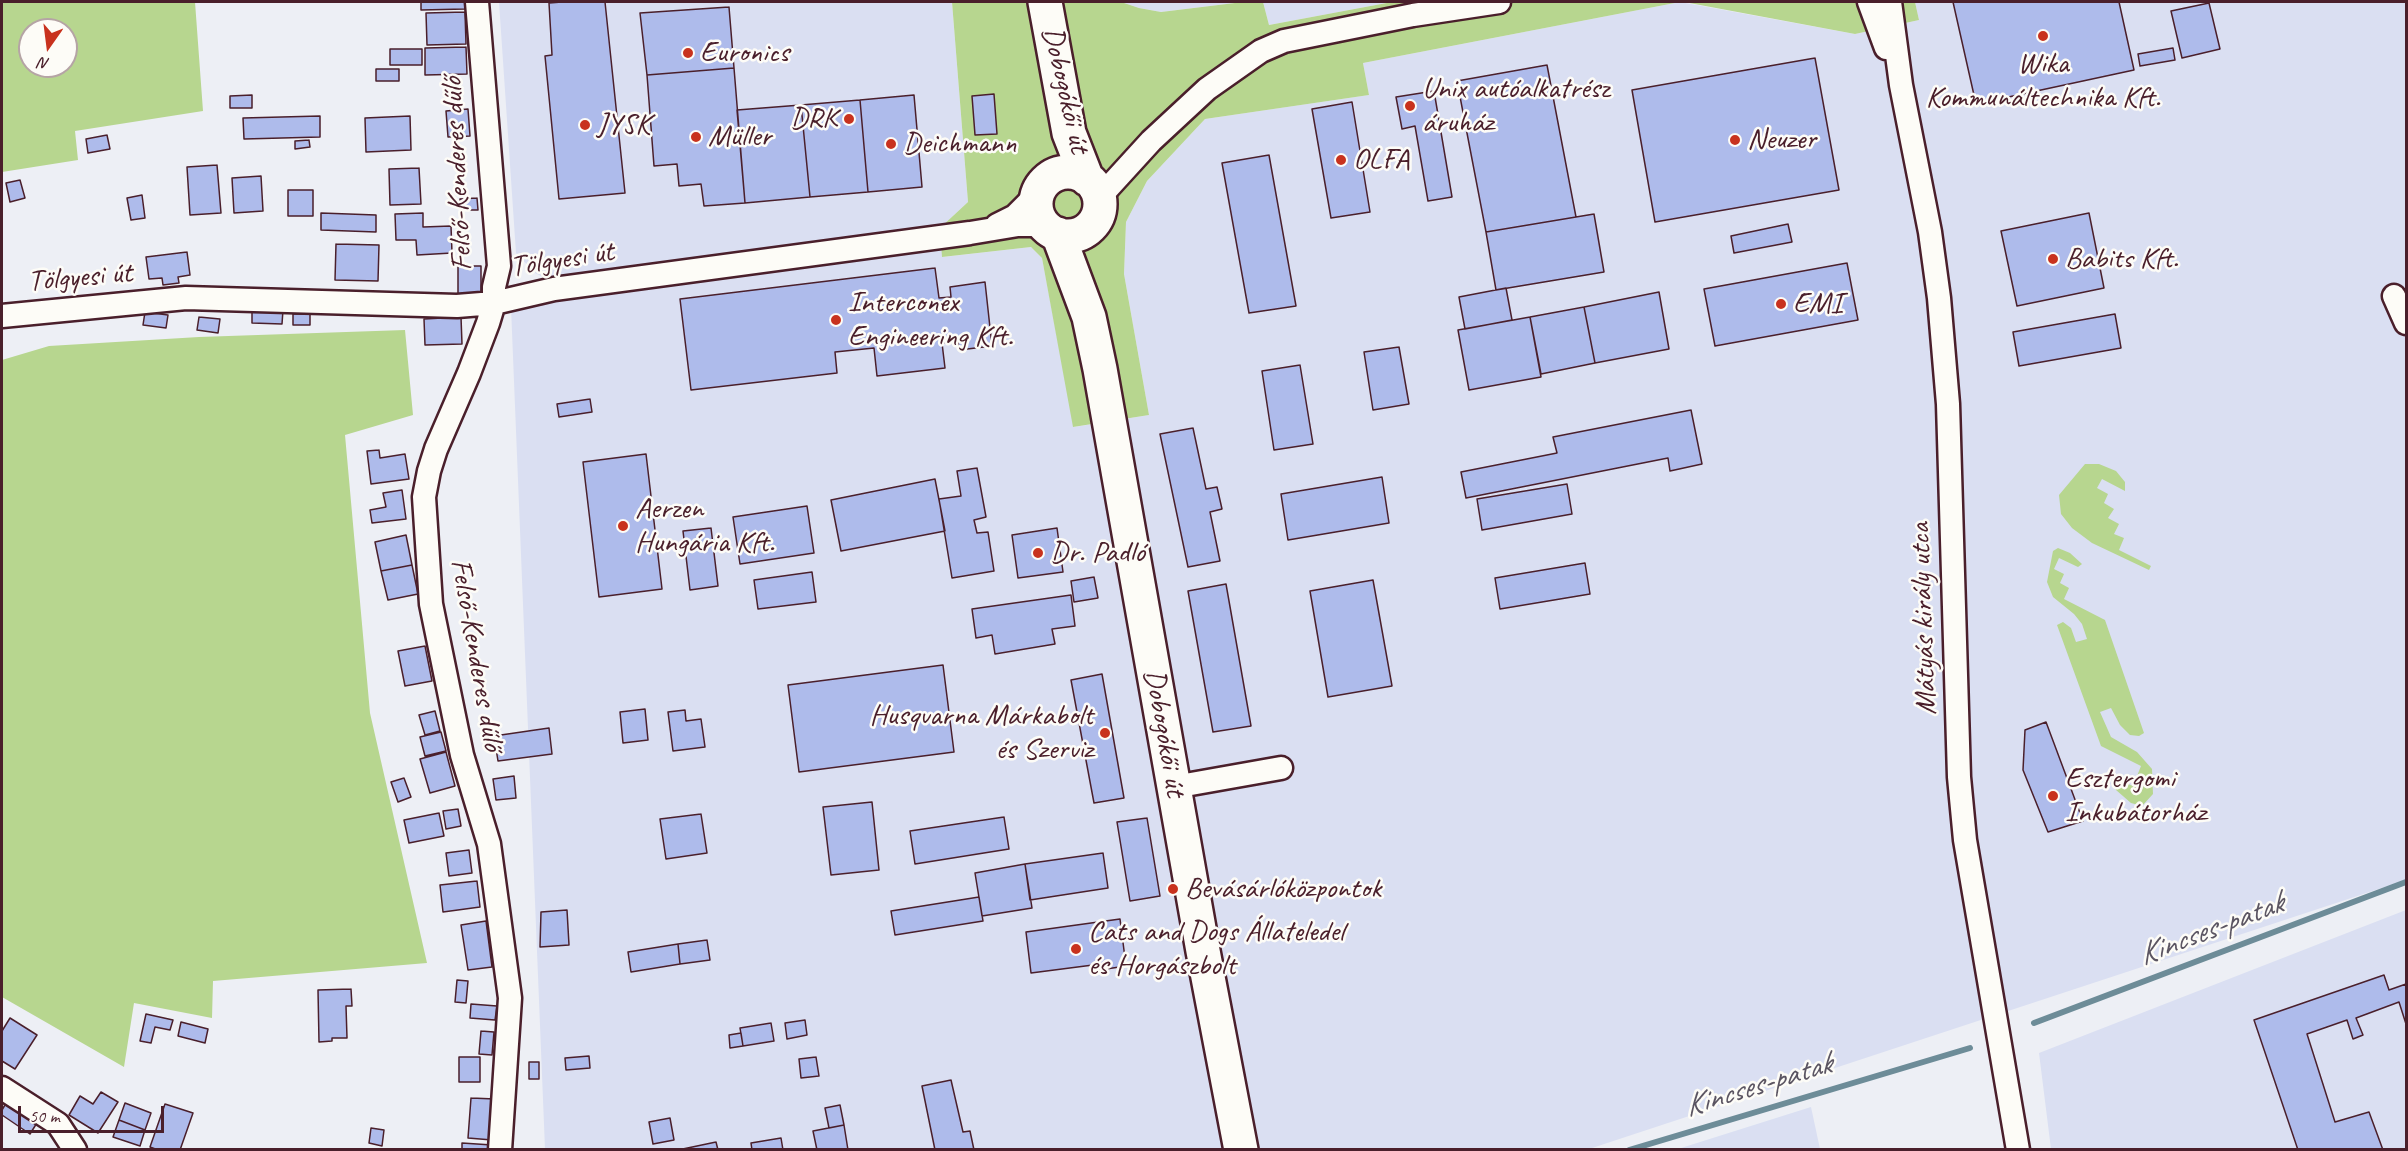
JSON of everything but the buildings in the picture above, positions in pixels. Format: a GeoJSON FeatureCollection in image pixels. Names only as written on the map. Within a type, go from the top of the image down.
{"type":"FeatureCollection","features":[{"type":"Feature","properties":{"kind":"main road","name":"Dobogókői út"},"geometry":{"type":"LineString","coordinates":[[1028,2],[1050,138],[1043,186]]}},
{"type":"Feature","properties":{"kind":"main road","name":"Dobogókői út"},"geometry":{"type":"LineString","coordinates":[[1045,2],[1069,133],[1093,187]]}},
{"type":"Feature","properties":{"kind":"main road"},"geometry":{"type":"LineString","coordinates":[[1066,172],[1078,174],[1093,187],[1098,216],[1062,230],[1037,210],[1037,201],[1043,186],[1056,175],[1066,172]]}},
{"type":"Feature","properties":{"kind":"main road","name":"Dobogókői út"},"geometry":{"type":"LineString","coordinates":[[1062,230],[1089,317],[1107,407],[1241,1149]]}},
{"type":"Feature","properties":{"kind":"street","name":"Felső-Kenderes dűlő"},"geometry":{"type":"LineString","coordinates":[[477,2],[499,266],[494,287],[494,303],[469,373],[436,449],[424,498],[430,604],[462,755],[489,844],[510,998],[500,1149]]}},
{"type":"Feature","properties":{"kind":"street"},"geometry":{"type":"LineString","coordinates":[[1093,187],[1151,141],[1207,90],[1241,63],[1261,51],[1284,41],[1413,15],[1499,2]]}},
{"type":"Feature","properties":{"kind":"street","name":"Mátyás király utca"},"geometry":{"type":"LineString","coordinates":[[1869,2],[1901,85]]}},
{"type":"Feature","properties":{"kind":"street","name":"Mátyás király utca"},"geometry":{"type":"LineString","coordinates":[[1890,2],[1901,85],[1930,232],[1939,298],[1945,369],[1959,777],[1965,840],[2018,1149]]}},
{"type":"Feature","properties":{"kind":"street","name":"Tölgyesi út"},"geometry":{"type":"LineString","coordinates":[[987,230],[1015,216],[1043,186]]}},
{"type":"Feature","properties":{"kind":"street","name":"Tölgyesi út"},"geometry":{"type":"LineString","coordinates":[[2,316],[186,298],[457,306],[494,303],[531,294],[1018,225],[1062,230]]}},
{"type":"Feature","properties":{"kind":"street"},"geometry":{"type":"LineString","coordinates":[[499,266],[512,281],[531,294]]}},
{"type":"Feature","properties":{"kind":"street"},"geometry":{"type":"LineString","coordinates":[[2394,296],[2406,324]]}},
{"type":"Feature","properties":{"kind":"street"},"geometry":{"type":"LineString","coordinates":[[1174,788],[1281,768]]}},
{"type":"Feature","properties":{"kind":"street"},"geometry":{"type":"LineString","coordinates":[[2,1088],[58,1124],[75,1149]]}},
{"type":"Feature","properties":{"kind":"shaded area"},"geometry":{"type":"Polygon","coordinates":[[[499,2],[952,2],[968,202],[940,228],[943,257],[1031,247],[1042,258],[1074,427],[1149,415],[1124,274],[1126,222],[1147,181],[1205,119],[1369,95],[1363,63],[1680,2],[1855,34],[1919,20],[1915,2],[2406,2],[2406,880],[1589,1149],[545,1149],[511,307],[545,278],[535,273],[516,253],[499,2]]]}},
{"type":"Feature","properties":{"kind":"shaded area"},"geometry":{"type":"Polygon","coordinates":[[[1121,2],[1243,2],[1161,12],[1121,2]]]}},
{"type":"Feature","properties":{"kind":"shaded area"},"geometry":{"type":"Polygon","coordinates":[[[1263,2],[1392,2],[1269,25],[1263,2]]]}},
{"type":"Feature","properties":{"kind":"shaded area"},"geometry":{"type":"Polygon","coordinates":[[[2406,910],[2406,1149],[2051,1149],[2039,1053],[2406,910]]]}},
{"type":"Feature","properties":{"kind":"shaded area"},"geometry":{"type":"Polygon","coordinates":[[[1811,1107],[1820,1149],[1678,1149],[1811,1107]]]}},
{"type":"Feature","properties":{"kind":"green space"},"geometry":{"type":"Polygon","coordinates":[[[2,2],[195,2],[203,111],[75,131],[78,160],[2,172],[2,2]]]}},
{"type":"Feature","properties":{"kind":"green space"},"geometry":{"type":"Polygon","coordinates":[[[952,2],[1121,2],[1161,12],[1243,2],[1263,2],[1269,25],[1392,2],[1680,2],[1363,63],[1369,95],[1205,119],[1147,181],[1126,222],[1124,274],[1149,415],[1073,427],[1042,258],[1031,247],[942,257],[940,228],[968,202],[952,2]]]}},
{"type":"Feature","properties":{"kind":"green space"},"geometry":{"type":"Polygon","coordinates":[[[1684,2],[1915,2],[1919,20],[1855,34],[1684,2]]]}},
{"type":"Feature","properties":{"kind":"green space"},"geometry":{"type":"Polygon","coordinates":[[[405,330],[413,415],[345,435],[370,713],[427,963],[213,981],[212,1018],[134,1003],[124,1067],[2,997],[2,360],[49,346],[199,337],[405,330]]]}},
{"type":"Feature","properties":{"kind":"green space"},"geometry":{"type":"Polygon","coordinates":[[[2085,464],[2099,464],[2116,471],[2125,482],[2125,491],[2102,479],[2097,488],[2108,494],[2104,503],[2114,509],[2108,518],[2119,524],[2114,534],[2124,538],[2119,550],[2151,566],[2149,570],[2092,543],[2072,528],[2061,514],[2059,495],[2085,464]]]}},
{"type":"Feature","properties":{"kind":"green space"},"geometry":{"type":"Polygon","coordinates":[[[2058,548],[2070,553],[2082,564],[2078,567],[2059,558],[2054,569],[2064,574],[2060,583],[2069,588],[2064,599],[2105,620],[2144,733],[2139,736],[2130,735],[2120,725],[2111,708],[2100,712],[2111,737],[2137,752],[2152,769],[2153,794],[2142,806],[2131,803],[2116,790],[2115,781],[2119,780],[2142,790],[2146,780],[2137,776],[2141,766],[2101,746],[2057,625],[2063,622],[2071,628],[2076,642],[2087,639],[2082,624],[2074,614],[2053,597],[2047,582],[2053,551],[2058,548]]]}},
{"type":"Feature","properties":{"kind":"waterway","name":"Kincses-patak"},"geometry":{"type":"LineString","coordinates":[[2034,1023],[2406,882]]}},
{"type":"Feature","properties":{"kind":"waterway","name":"Kincses-patak"},"geometry":{"type":"LineString","coordinates":[[1629,1150],[1970,1048]]}},
{"type":"Feature","properties":{"kind":"place","name":"Wika Kommunáltechnika Kft."},"geometry":{"type":"Point","coordinates":[2043,36]}},
{"type":"Feature","properties":{"kind":"place","name":"Euronics"},"geometry":{"type":"Point","coordinates":[688,53]}},
{"type":"Feature","properties":{"kind":"place","name":"Unix autóalkatrész áruház"},"geometry":{"type":"Point","coordinates":[1410,106]}},
{"type":"Feature","properties":{"kind":"place","name":"DRK"},"geometry":{"type":"Point","coordinates":[849,119]}},
{"type":"Feature","properties":{"kind":"place","name":"JYSK"},"geometry":{"type":"Point","coordinates":[585,125]}},
{"type":"Feature","properties":{"kind":"place","name":"Müller"},"geometry":{"type":"Point","coordinates":[696,137]}},
{"type":"Feature","properties":{"kind":"place","name":"Neuzer"},"geometry":{"type":"Point","coordinates":[1735,140]}},
{"type":"Feature","properties":{"kind":"place","name":"Deichmann"},"geometry":{"type":"Point","coordinates":[891,144]}},
{"type":"Feature","properties":{"kind":"place","name":"OLFA"},"geometry":{"type":"Point","coordinates":[1341,160]}},
{"type":"Feature","properties":{"kind":"place","name":"Babits Kft."},"geometry":{"type":"Point","coordinates":[2053,259]}},
{"type":"Feature","properties":{"kind":"place","name":"EMI"},"geometry":{"type":"Point","coordinates":[1781,304]}},
{"type":"Feature","properties":{"kind":"place","name":"Interconex Engineering Kft."},"geometry":{"type":"Point","coordinates":[836,320]}},
{"type":"Feature","properties":{"kind":"place","name":"Aerzen Hungária Kft."},"geometry":{"type":"Point","coordinates":[623,526]}},
{"type":"Feature","properties":{"kind":"place","name":"Dr. Padló"},"geometry":{"type":"Point","coordinates":[1038,553]}},
{"type":"Feature","properties":{"kind":"place","name":"Husqvarna Márkabolt és Szerviz"},"geometry":{"type":"Point","coordinates":[1105,733]}},
{"type":"Feature","properties":{"kind":"place","name":"Esztergomi Inkubátorház"},"geometry":{"type":"Point","coordinates":[2053,796]}},
{"type":"Feature","properties":{"kind":"place","name":"Bevásárlóközpontok"},"geometry":{"type":"Point","coordinates":[1173,889]}},
{"type":"Feature","properties":{"kind":"place","name":"Cats and Dogs Állateledel és Horgászbolt"},"geometry":{"type":"Point","coordinates":[1076,949]}}]}
